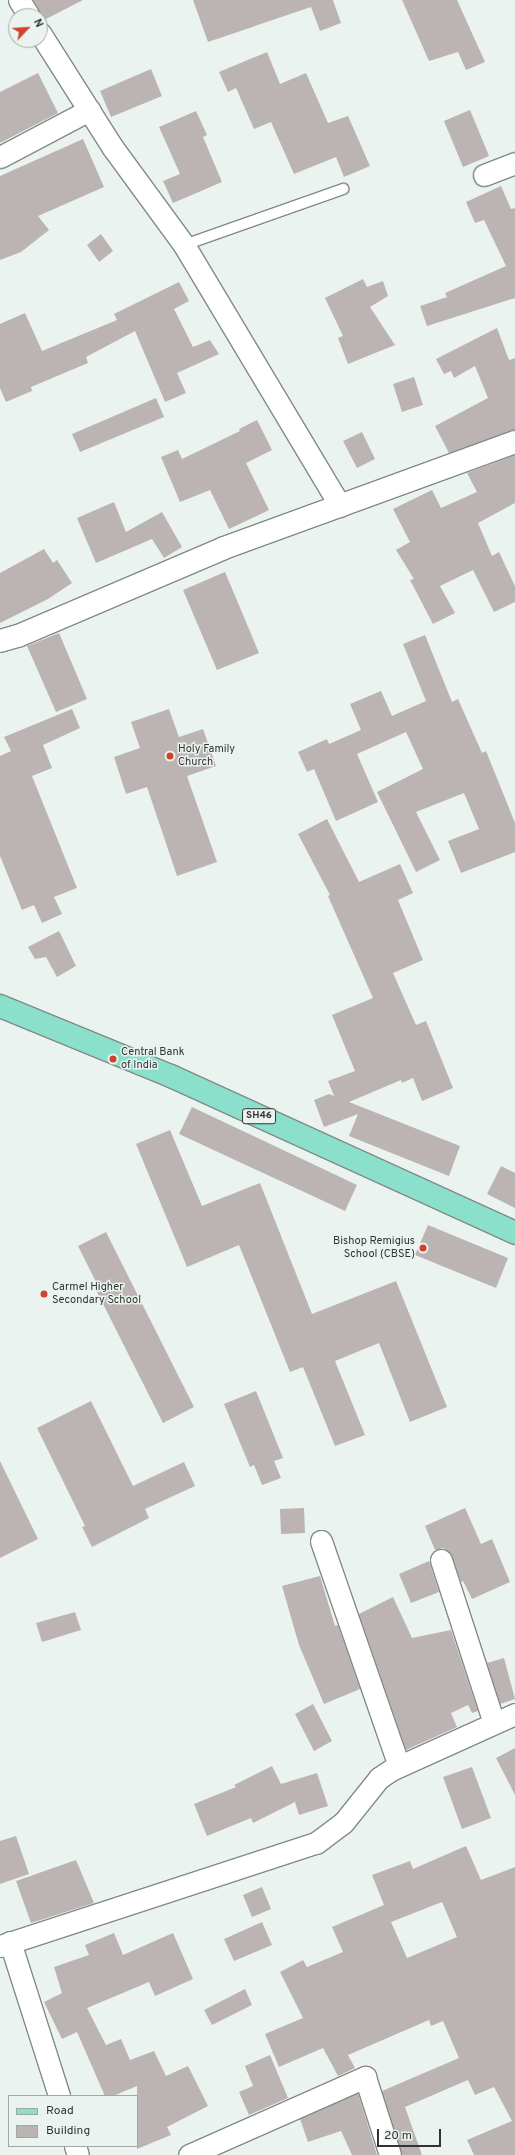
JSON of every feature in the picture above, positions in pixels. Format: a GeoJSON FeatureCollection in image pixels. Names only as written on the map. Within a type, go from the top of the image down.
{"type":"FeatureCollection","features":[{"type":"Feature","properties":{"kind":"main road","name":"SH46"},"geometry":{"type":"LineString","coordinates":[[0,1006],[171,1076],[515,1233]]}},
{"type":"Feature","properties":{"kind":"street"},"geometry":{"type":"LineString","coordinates":[[48,46],[113,148],[184,246],[340,506]]}},
{"type":"Feature","properties":{"kind":"street"},"geometry":{"type":"LineString","coordinates":[[0,157],[88,110]]}},
{"type":"Feature","properties":{"kind":"street"},"geometry":{"type":"LineString","coordinates":[[484,175],[515,163]]}},
{"type":"Feature","properties":{"kind":"street"},"geometry":{"type":"LineString","coordinates":[[0,641],[18,636],[224,548],[515,442]]}},
{"type":"Feature","properties":{"kind":"street"},"geometry":{"type":"LineString","coordinates":[[321,1541],[399,1766]]}},
{"type":"Feature","properties":{"kind":"street"},"geometry":{"type":"LineString","coordinates":[[441,1560],[494,1723]]}},
{"type":"Feature","properties":{"kind":"street"},"geometry":{"type":"LineString","coordinates":[[59,2095],[5,1944],[316,1843],[343,1823],[379,1778],[399,1766],[515,1714]]}},
{"type":"Feature","properties":{"kind":"street"},"geometry":{"type":"LineString","coordinates":[[189,2155],[365,2077],[390,2155]]}},
{"type":"Feature","properties":{"kind":"lane"},"geometry":{"type":"LineString","coordinates":[[184,246],[343,189]]}},
{"type":"Feature","properties":{"kind":"building"},"geometry":{"type":"Polygon","coordinates":[[[33,0],[83,0],[48,18],[48,8],[38,8],[33,0]]]}},
{"type":"Feature","properties":{"kind":"building"},"geometry":{"type":"Polygon","coordinates":[[[193,0],[333,0],[341,23],[320,31],[311,7],[208,42],[193,0]]]}},
{"type":"Feature","properties":{"kind":"building"},"geometry":{"type":"Polygon","coordinates":[[[402,0],[457,0],[485,62],[466,70],[458,52],[429,61],[402,0]]]}},
{"type":"Feature","properties":{"kind":"building"},"geometry":{"type":"Polygon","coordinates":[[[267,52],[280,84],[306,73],[328,123],[348,116],[370,166],[344,177],[336,157],[294,174],[271,122],[254,129],[236,88],[228,92],[219,72],[267,52]]]}},
{"type":"Feature","properties":{"kind":"building"},"geometry":{"type":"Polygon","coordinates":[[[151,69],[162,96],[111,117],[100,91],[151,69]]]}},
{"type":"Feature","properties":{"kind":"building"},"geometry":{"type":"Polygon","coordinates":[[[38,73],[58,113],[0,143],[0,92],[38,73]]]}},
{"type":"Feature","properties":{"kind":"building"},"geometry":{"type":"Polygon","coordinates":[[[470,110],[489,156],[463,167],[444,121],[470,110]]]}},
{"type":"Feature","properties":{"kind":"building"},"geometry":{"type":"Polygon","coordinates":[[[196,111],[207,135],[203,137],[222,182],[173,203],[163,181],[180,174],[159,127],[196,111]]]}},
{"type":"Feature","properties":{"kind":"building"},"geometry":{"type":"Polygon","coordinates":[[[83,139],[104,187],[38,216],[49,230],[21,252],[0,260],[0,176],[83,139]]]}},
{"type":"Feature","properties":{"kind":"building"},"geometry":{"type":"Polygon","coordinates":[[[501,186],[511,209],[515,208],[515,298],[427,326],[420,306],[447,297],[445,293],[506,266],[484,220],[475,223],[466,202],[501,186]]]}},
{"type":"Feature","properties":{"kind":"building"},"geometry":{"type":"Polygon","coordinates":[[[101,234],[113,251],[99,262],[87,245],[101,234]]]}},
{"type":"Feature","properties":{"kind":"building"},"geometry":{"type":"Polygon","coordinates":[[[363,279],[367,287],[383,281],[388,296],[370,307],[395,345],[348,364],[338,338],[343,336],[325,298],[363,279]]]}},
{"type":"Feature","properties":{"kind":"building"},"geometry":{"type":"Polygon","coordinates":[[[179,282],[189,301],[174,309],[193,347],[210,340],[219,354],[177,373],[186,393],[165,402],[135,331],[86,357],[88,363],[31,387],[32,391],[6,402],[0,388],[0,324],[25,313],[42,351],[117,320],[114,314],[179,282]]]}},
{"type":"Feature","properties":{"kind":"building"},"geometry":{"type":"Polygon","coordinates":[[[497,328],[509,360],[515,358],[515,430],[449,453],[435,426],[488,398],[475,366],[454,378],[451,371],[444,374],[436,359],[497,328]]]}},
{"type":"Feature","properties":{"kind":"building"},"geometry":{"type":"Polygon","coordinates":[[[414,377],[423,405],[402,412],[393,384],[414,377]]]}},
{"type":"Feature","properties":{"kind":"building"},"geometry":{"type":"Polygon","coordinates":[[[156,398],[164,417],[80,452],[72,434],[156,398]]]}},
{"type":"Feature","properties":{"kind":"building"},"geometry":{"type":"Polygon","coordinates":[[[257,420],[272,450],[246,463],[269,510],[229,529],[210,490],[180,502],[161,457],[178,450],[182,459],[240,431],[239,429],[257,420]]]}},
{"type":"Feature","properties":{"kind":"building"},"geometry":{"type":"Polygon","coordinates":[[[362,432],[375,459],[357,468],[343,441],[362,432]]]}},
{"type":"Feature","properties":{"kind":"building"},"geometry":{"type":"Polygon","coordinates":[[[515,455],[515,503],[478,523],[492,556],[499,552],[515,586],[515,602],[494,612],[473,570],[440,586],[455,613],[433,624],[410,580],[414,579],[396,550],[410,542],[393,509],[432,490],[441,508],[477,492],[467,473],[515,455]]]}},
{"type":"Feature","properties":{"kind":"building"},"geometry":{"type":"Polygon","coordinates":[[[114,502],[126,532],[162,512],[182,547],[164,558],[152,539],[96,563],[77,518],[114,502]]]}},
{"type":"Feature","properties":{"kind":"building"},"geometry":{"type":"Polygon","coordinates":[[[44,549],[53,563],[57,560],[72,583],[48,599],[0,623],[0,573],[44,549]]]}},
{"type":"Feature","properties":{"kind":"building"},"geometry":{"type":"Polygon","coordinates":[[[225,572],[259,653],[217,670],[183,590],[225,572]]]}},
{"type":"Feature","properties":{"kind":"building"},"geometry":{"type":"Polygon","coordinates":[[[59,633],[87,699],[56,712],[27,646],[59,633]]]}},
{"type":"Feature","properties":{"kind":"building"},"geometry":{"type":"Polygon","coordinates":[[[425,635],[452,702],[458,699],[482,753],[486,751],[515,823],[515,852],[461,873],[448,841],[479,829],[464,793],[416,812],[440,860],[416,872],[377,792],[423,769],[406,732],[357,754],[378,802],[336,821],[314,769],[307,772],[298,752],[327,739],[329,744],[361,730],[350,704],[381,691],[392,716],[426,701],[403,644],[425,635]]]}},
{"type":"Feature","properties":{"kind":"building"},"geometry":{"type":"Polygon","coordinates":[[[72,709],[80,728],[43,745],[52,768],[32,776],[77,888],[54,897],[62,914],[42,923],[34,905],[22,910],[0,856],[0,756],[11,751],[4,737],[72,709]]]}},
{"type":"Feature","properties":{"kind":"building"},"geometry":{"type":"Polygon","coordinates":[[[169,709],[179,737],[203,729],[216,766],[187,776],[217,862],[177,876],[147,787],[126,794],[114,757],[140,748],[131,722],[169,709]]]}},
{"type":"Feature","properties":{"kind":"building"},"geometry":{"type":"Polygon","coordinates":[[[327,819],[359,882],[400,864],[413,893],[398,900],[423,960],[393,973],[416,1025],[426,1021],[453,1088],[422,1101],[413,1078],[402,1083],[401,1080],[349,1102],[460,1146],[449,1176],[349,1136],[358,1114],[324,1127],[314,1100],[329,1094],[334,1096],[328,1081],[355,1071],[332,1015],[373,998],[328,896],[330,895],[298,834],[327,819]]]}},
{"type":"Feature","properties":{"kind":"building"},"geometry":{"type":"Polygon","coordinates":[[[59,931],[76,966],[57,977],[46,957],[35,959],[28,947],[59,931]]]}},
{"type":"Feature","properties":{"kind":"building"},"geometry":{"type":"Polygon","coordinates":[[[192,1107],[357,1185],[345,1211],[179,1134],[192,1107]]]}},
{"type":"Feature","properties":{"kind":"building"},"geometry":{"type":"Polygon","coordinates":[[[170,1130],[202,1206],[260,1183],[312,1314],[396,1281],[447,1407],[410,1422],[379,1343],[335,1361],[365,1435],[335,1446],[303,1367],[290,1372],[239,1245],[187,1267],[136,1144],[170,1130]]]}},
{"type":"Feature","properties":{"kind":"building"},"geometry":{"type":"Polygon","coordinates":[[[501,1166],[515,1173],[515,1208],[487,1194],[501,1166]]]}},
{"type":"Feature","properties":{"kind":"building"},"geometry":{"type":"Polygon","coordinates":[[[428,1225],[508,1258],[496,1288],[415,1255],[428,1225]]]}},
{"type":"Feature","properties":{"kind":"building"},"geometry":{"type":"Polygon","coordinates":[[[106,1232],[194,1407],[163,1423],[94,1286],[97,1284],[78,1246],[106,1232]]]}},
{"type":"Feature","properties":{"kind":"building"},"geometry":{"type":"Polygon","coordinates":[[[256,1391],[283,1458],[274,1461],[281,1478],[262,1485],[254,1465],[250,1467],[224,1404],[256,1391]]]}},
{"type":"Feature","properties":{"kind":"building"},"geometry":{"type":"Polygon","coordinates":[[[91,1401],[133,1486],[184,1462],[195,1486],[145,1509],[149,1518],[92,1547],[82,1527],[85,1526],[37,1428],[91,1401]]]}},
{"type":"Feature","properties":{"kind":"building"},"geometry":{"type":"Polygon","coordinates":[[[0,1461],[38,1539],[0,1558],[0,1461]]]}},
{"type":"Feature","properties":{"kind":"building"},"geometry":{"type":"Polygon","coordinates":[[[304,1508],[305,1533],[281,1534],[280,1509],[304,1508]]]}},
{"type":"Feature","properties":{"kind":"building"},"geometry":{"type":"Polygon","coordinates":[[[465,1508],[481,1544],[492,1539],[510,1582],[472,1599],[463,1581],[461,1582],[452,1556],[444,1548],[435,1550],[425,1526],[465,1508]]]}},
{"type":"Feature","properties":{"kind":"building"},"geometry":{"type":"Polygon","coordinates":[[[429,1561],[439,1592],[411,1603],[399,1574],[429,1561]]]}},
{"type":"Feature","properties":{"kind":"building"},"geometry":{"type":"Polygon","coordinates":[[[320,1576],[335,1626],[338,1625],[360,1689],[324,1704],[299,1645],[282,1586],[320,1576]]]}},
{"type":"Feature","properties":{"kind":"building"},"geometry":{"type":"Polygon","coordinates":[[[393,1597],[412,1638],[451,1630],[478,1711],[472,1713],[468,1705],[451,1713],[457,1727],[406,1750],[359,1614],[393,1597]]]}},
{"type":"Feature","properties":{"kind":"building"},"geometry":{"type":"Polygon","coordinates":[[[75,1612],[81,1630],[42,1642],[36,1623],[75,1612]]]}},
{"type":"Feature","properties":{"kind":"building"},"geometry":{"type":"Polygon","coordinates":[[[504,1658],[515,1699],[500,1704],[487,1663],[504,1658]]]}},
{"type":"Feature","properties":{"kind":"building"},"geometry":{"type":"Polygon","coordinates":[[[313,1704],[332,1741],[314,1751],[295,1714],[313,1704]]]}},
{"type":"Feature","properties":{"kind":"building"},"geometry":{"type":"Polygon","coordinates":[[[515,1748],[515,1795],[496,1758],[515,1748]]]}},
{"type":"Feature","properties":{"kind":"building"},"geometry":{"type":"Polygon","coordinates":[[[272,1766],[281,1784],[317,1773],[328,1806],[299,1815],[295,1802],[253,1823],[251,1818],[207,1836],[194,1804],[236,1787],[234,1785],[272,1766]]]}},
{"type":"Feature","properties":{"kind":"building"},"geometry":{"type":"Polygon","coordinates":[[[472,1767],[491,1818],[462,1829],[443,1777],[472,1767]]]}},
{"type":"Feature","properties":{"kind":"building"},"geometry":{"type":"Polygon","coordinates":[[[16,1836],[29,1874],[0,1884],[0,1841],[16,1836]]]}},
{"type":"Feature","properties":{"kind":"building"},"geometry":{"type":"Polygon","coordinates":[[[466,1846],[481,1880],[515,1867],[515,2155],[474,2155],[467,2140],[512,2121],[494,2087],[475,2095],[468,2080],[405,2107],[422,2155],[402,2155],[382,2091],[459,2058],[443,2021],[431,2026],[429,2020],[348,2055],[355,2068],[338,2076],[323,2048],[279,2067],[265,2034],[303,2018],[280,1972],[303,1960],[307,1967],[343,1952],[332,1927],[384,1905],[372,1875],[410,1861],[413,1869],[466,1846]],[[442,1902],[391,1922],[407,1958],[457,1937],[442,1902]]]}},
{"type":"Feature","properties":{"kind":"building"},"geometry":{"type":"Polygon","coordinates":[[[76,1860],[94,1903],[31,1923],[16,1881],[76,1860]]]}},
{"type":"Feature","properties":{"kind":"building"},"geometry":{"type":"Polygon","coordinates":[[[262,1887],[271,1909],[252,1917],[243,1895],[262,1887]]]}},
{"type":"Feature","properties":{"kind":"building"},"geometry":{"type":"Polygon","coordinates":[[[262,1922],[272,1945],[234,1961],[224,1939],[262,1922]]]}},
{"type":"Feature","properties":{"kind":"building"},"geometry":{"type":"Polygon","coordinates":[[[114,1933],[123,1955],[173,1933],[193,1979],[155,1996],[149,1982],[87,2008],[106,2045],[121,2039],[130,2060],[154,2051],[166,2076],[188,2066],[208,2106],[167,2127],[171,2135],[137,2149],[137,2086],[115,2095],[105,2095],[77,2032],[62,2039],[44,2002],[62,1993],[54,1967],[89,1955],[85,1945],[114,1933]]]}},
{"type":"Feature","properties":{"kind":"building"},"geometry":{"type":"Polygon","coordinates":[[[245,1989],[252,2005],[212,2025],[204,2010],[245,1989]]]}},
{"type":"Feature","properties":{"kind":"building"},"geometry":{"type":"Polygon","coordinates":[[[270,2055],[288,2098],[249,2115],[239,2092],[253,2086],[245,2066],[270,2055]]]}},
{"type":"Feature","properties":{"kind":"building"},"geometry":{"type":"Polygon","coordinates":[[[358,2093],[377,2155],[352,2155],[341,2131],[308,2142],[300,2119],[358,2093]]]}},
{"type":"Feature","properties":{"kind":"place","name":"Holy Family Church"},"geometry":{"type":"Point","coordinates":[170,756]}},
{"type":"Feature","properties":{"kind":"place","name":"Central Bank of India"},"geometry":{"type":"Point","coordinates":[113,1059]}},
{"type":"Feature","properties":{"kind":"place","name":"Bishop Remigius School (CBSE)"},"geometry":{"type":"Point","coordinates":[423,1248]}},
{"type":"Feature","properties":{"kind":"place","name":"Carmel Higher Secondary School"},"geometry":{"type":"Point","coordinates":[44,1294]}}]}
